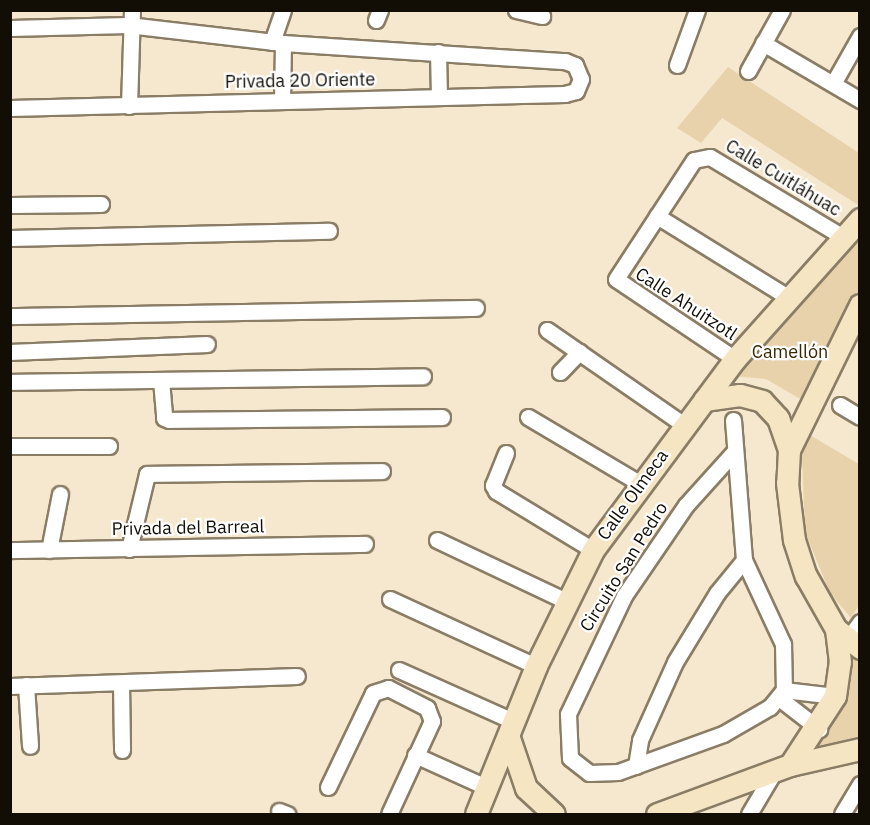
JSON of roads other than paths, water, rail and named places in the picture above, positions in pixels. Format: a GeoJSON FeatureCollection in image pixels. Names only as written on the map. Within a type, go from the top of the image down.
{"type":"FeatureCollection","features":[{"type":"Feature","properties":{"kind":"street"},"geometry":{"type":"LineString","coordinates":[[282,100],[278,42],[283,10]]}},
{"type":"Feature","properties":{"kind":"street"},"geometry":{"type":"LineString","coordinates":[[516,10],[542,16]]}},
{"type":"Feature","properties":{"kind":"street"},"geometry":{"type":"LineString","coordinates":[[677,65],[697,10]]}},
{"type":"Feature","properties":{"kind":"street"},"geometry":{"type":"LineString","coordinates":[[748,71],[782,10]]}},
{"type":"Feature","properties":{"kind":"street"},"geometry":{"type":"LineString","coordinates":[[129,106],[130,18]]}},
{"type":"Feature","properties":{"kind":"street"},"geometry":{"type":"LineString","coordinates":[[10,28],[130,18],[278,42],[438,52],[439,97]]}},
{"type":"Feature","properties":{"kind":"street"},"geometry":{"type":"LineString","coordinates":[[834,82],[860,36]]}},
{"type":"Feature","properties":{"kind":"street"},"geometry":{"type":"LineString","coordinates":[[763,43],[834,82],[860,100]]}},
{"type":"Feature","properties":{"kind":"street","name":"Privada 20 Oriente"},"geometry":{"type":"LineString","coordinates":[[10,108],[565,94],[576,91],[581,79],[575,65],[565,61],[438,52]]}},
{"type":"Feature","properties":{"kind":"street","name":"Calle Cuitláhuac"},"geometry":{"type":"LineString","coordinates":[[657,216],[702,156],[843,237]]}},
{"type":"Feature","properties":{"kind":"street"},"geometry":{"type":"LineString","coordinates":[[10,205],[101,204]]}},
{"type":"Feature","properties":{"kind":"street"},"geometry":{"type":"LineString","coordinates":[[657,216],[789,298]]}},
{"type":"Feature","properties":{"kind":"street","name":"Calle Ahuitzotl"},"geometry":{"type":"LineString","coordinates":[[657,216],[616,279],[735,359]]}},
{"type":"Feature","properties":{"kind":"street","name":"Calle Olmeca"},"geometry":{"type":"LineString","coordinates":[[476,814],[512,730],[536,666],[593,550],[735,359],[860,219]]}},
{"type":"Feature","properties":{"kind":"street"},"geometry":{"type":"LineString","coordinates":[[10,238],[329,231]]}},
{"type":"Feature","properties":{"kind":"street"},"geometry":{"type":"LineString","coordinates":[[789,450],[860,305]]}},
{"type":"Feature","properties":{"kind":"street"},"geometry":{"type":"LineString","coordinates":[[10,316],[476,308]]}},
{"type":"Feature","properties":{"kind":"street"},"geometry":{"type":"LineString","coordinates":[[547,330],[684,425]]}},
{"type":"Feature","properties":{"kind":"street"},"geometry":{"type":"LineString","coordinates":[[10,352],[207,344]]}},
{"type":"Feature","properties":{"kind":"street"},"geometry":{"type":"LineString","coordinates":[[560,372],[579,352]]}},
{"type":"Feature","properties":{"kind":"street"},"geometry":{"type":"LineString","coordinates":[[10,382],[423,376]]}},
{"type":"Feature","properties":{"kind":"street"},"geometry":{"type":"LineString","coordinates":[[161,380],[164,418],[169,420],[442,417]]}},
{"type":"Feature","properties":{"kind":"street"},"geometry":{"type":"LineString","coordinates":[[704,400],[740,395],[762,402],[782,425],[789,450],[794,540],[806,576],[846,642]]}},
{"type":"Feature","properties":{"kind":"street"},"geometry":{"type":"LineString","coordinates":[[840,405],[860,417]]}},
{"type":"Feature","properties":{"kind":"street"},"geometry":{"type":"LineString","coordinates":[[528,417],[640,484]]}},
{"type":"Feature","properties":{"kind":"street"},"geometry":{"type":"LineString","coordinates":[[733,420],[733,453],[744,560],[783,644],[782,694],[819,729]]}},
{"type":"Feature","properties":{"kind":"street"},"geometry":{"type":"LineString","coordinates":[[10,446],[109,446]]}},
{"type":"Feature","properties":{"kind":"street"},"geometry":{"type":"LineString","coordinates":[[506,453],[493,485],[593,550]]}},
{"type":"Feature","properties":{"kind":"street","name":"Circuito San Pedro"},"geometry":{"type":"LineString","coordinates":[[733,453],[686,505],[624,597],[568,714],[565,739],[580,769],[602,775],[636,766],[723,734],[782,694]]}},
{"type":"Feature","properties":{"kind":"street"},"geometry":{"type":"LineString","coordinates":[[129,549],[147,474],[382,471]]}},
{"type":"Feature","properties":{"kind":"street"},"geometry":{"type":"LineString","coordinates":[[49,550],[60,494]]}},
{"type":"Feature","properties":{"kind":"street"},"geometry":{"type":"LineString","coordinates":[[438,540],[566,601]]}},
{"type":"Feature","properties":{"kind":"street","name":"Privada del Barreal"},"geometry":{"type":"LineString","coordinates":[[10,550],[366,544]]}},
{"type":"Feature","properties":{"kind":"street"},"geometry":{"type":"LineString","coordinates":[[636,766],[640,740],[675,662],[717,593],[744,560]]}},
{"type":"Feature","properties":{"kind":"street"},"geometry":{"type":"LineString","coordinates":[[390,599],[536,666]]}},
{"type":"Feature","properties":{"kind":"street"},"geometry":{"type":"LineString","coordinates":[[749,814],[783,767],[819,729],[835,696],[846,642],[860,622]]}},
{"type":"Feature","properties":{"kind":"street"},"geometry":{"type":"LineString","coordinates":[[399,670],[512,730],[526,788],[554,814]]}},
{"type":"Feature","properties":{"kind":"street"},"geometry":{"type":"LineString","coordinates":[[10,686],[297,676]]}},
{"type":"Feature","properties":{"kind":"street"},"geometry":{"type":"LineString","coordinates":[[121,683],[122,750]]}},
{"type":"Feature","properties":{"kind":"street"},"geometry":{"type":"LineString","coordinates":[[26,685],[30,746]]}},
{"type":"Feature","properties":{"kind":"street"},"geometry":{"type":"LineString","coordinates":[[328,787],[380,688],[432,713],[389,814]]}},
{"type":"Feature","properties":{"kind":"street"},"geometry":{"type":"LineString","coordinates":[[782,694],[835,696]]}},
{"type":"Feature","properties":{"kind":"street"},"geometry":{"type":"LineString","coordinates":[[657,814],[783,767],[860,749]]}},
{"type":"Feature","properties":{"kind":"street"},"geometry":{"type":"LineString","coordinates":[[415,755],[488,788]]}},
{"type":"Feature","properties":{"kind":"street"},"geometry":{"type":"LineString","coordinates":[[842,814],[860,784]]}},
{"type":"Feature","properties":{"kind":"park label","name":"Camellón"},"geometry":{"type":"Point","coordinates":[790,352]}}]}
